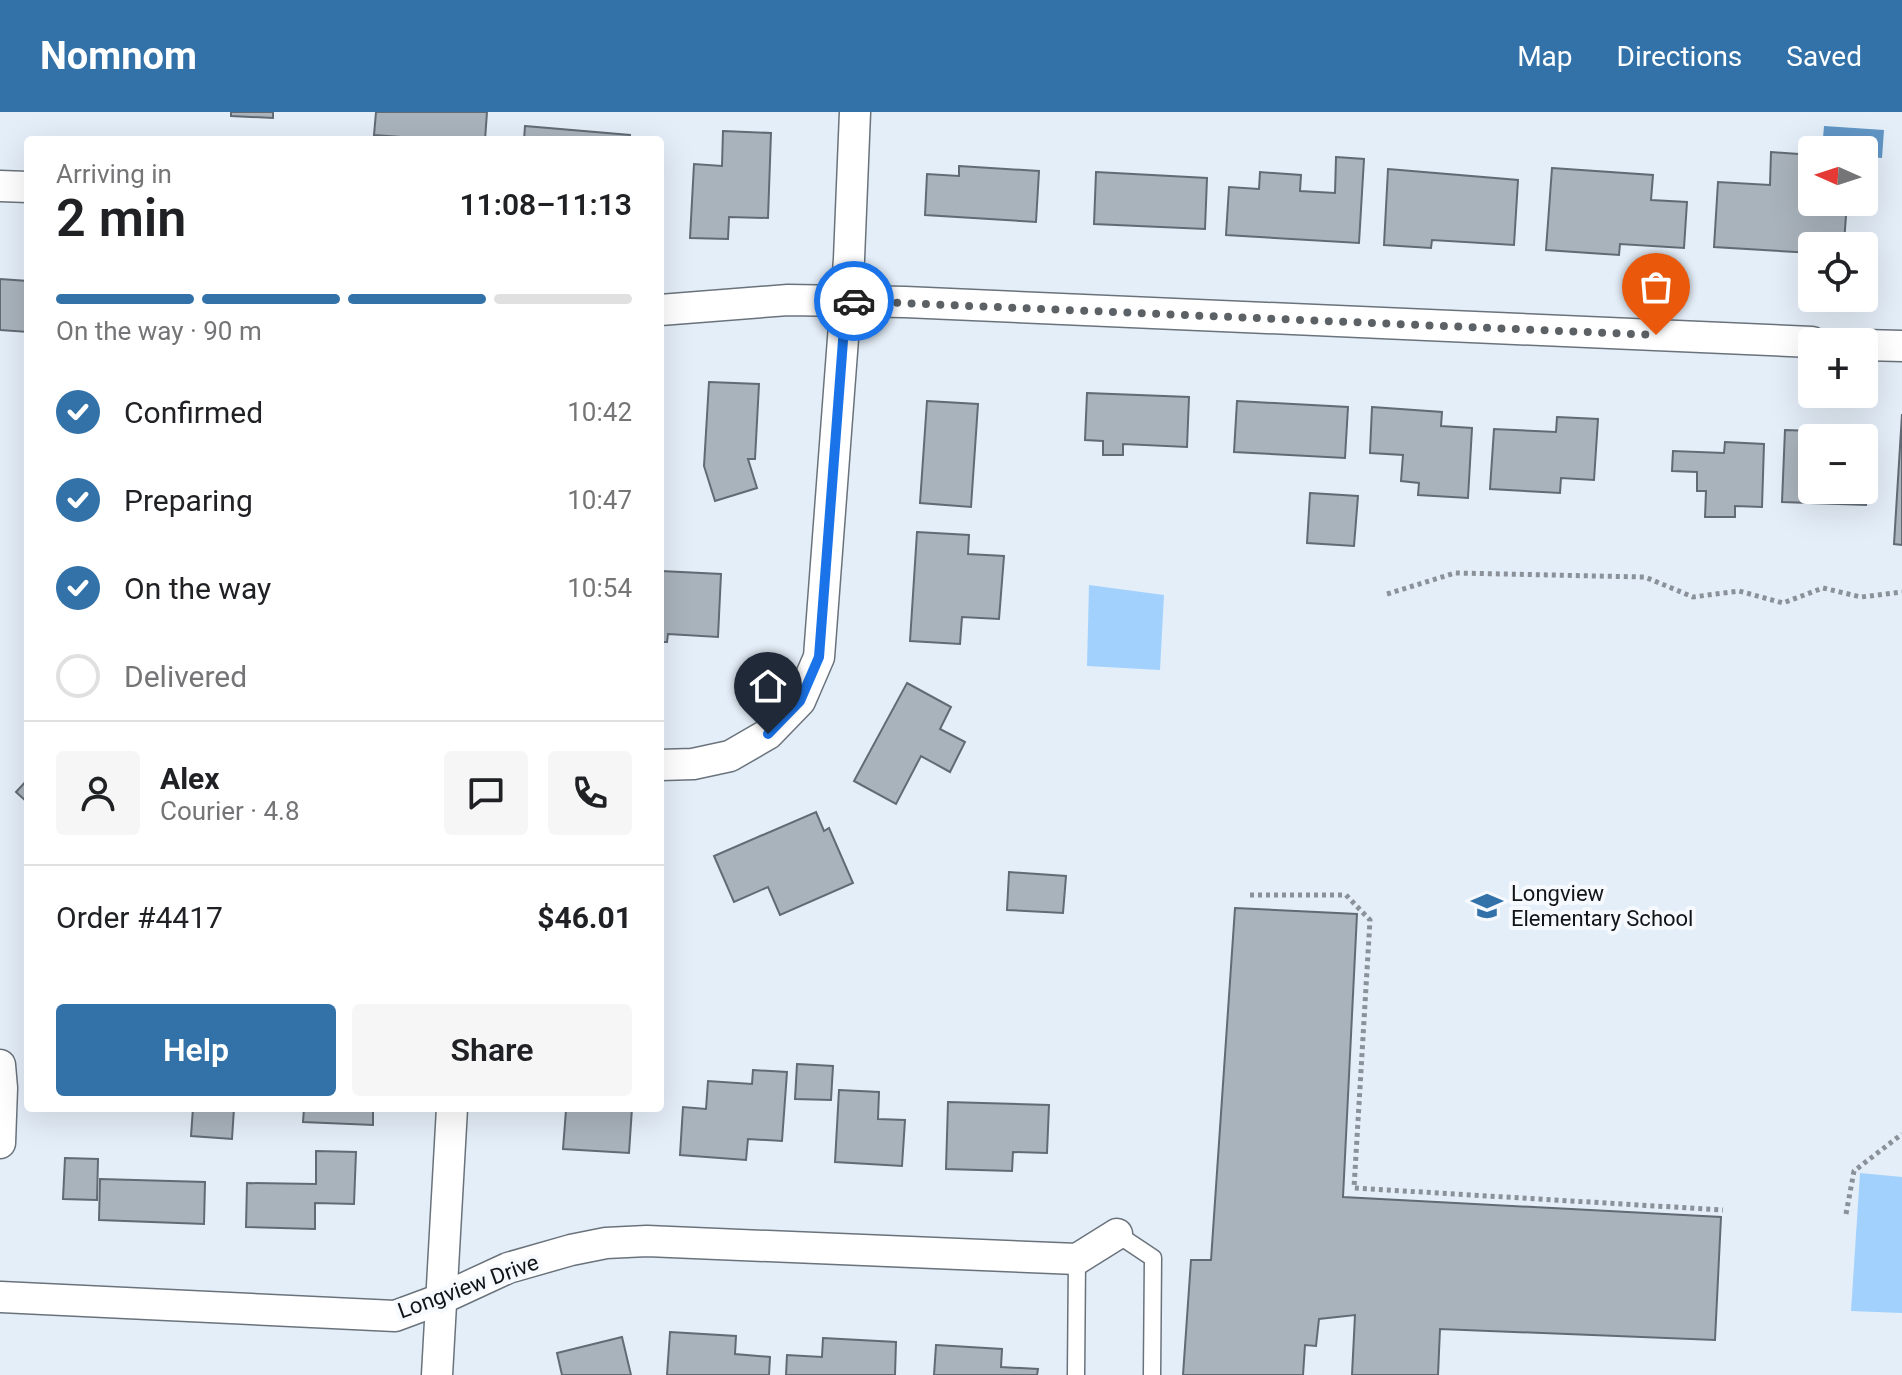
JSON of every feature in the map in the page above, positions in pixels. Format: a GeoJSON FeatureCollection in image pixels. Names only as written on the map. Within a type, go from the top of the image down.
{"type":"FeatureCollection","features":[{"type":"Feature","properties":{"kind":"street"},"geometry":{"type":"LineString","coordinates":[[664,765],[693,764],[730,756],[768,734],[800,701],[819,657],[846,301],[855,112]]}},
{"type":"Feature","properties":{"kind":"street"},"geometry":{"type":"LineString","coordinates":[[0,186],[24,187]]}},
{"type":"Feature","properties":{"kind":"street"},"geometry":{"type":"LineString","coordinates":[[664,310],[788,300],[905,302],[1798,341]]}},
{"type":"Feature","properties":{"kind":"street"},"geometry":{"type":"LineString","coordinates":[[1878,345],[1902,346]]}},
{"type":"Feature","properties":{"kind":"street"},"geometry":{"type":"LineString","coordinates":[[0,1065],[0,1143]]}},
{"type":"Feature","properties":{"kind":"street"},"geometry":{"type":"LineString","coordinates":[[437,1375],[452,1112]]}},
{"type":"Feature","properties":{"kind":"street"},"geometry":{"type":"LineString","coordinates":[[1077,1259],[1117,1234]]}},
{"type":"Feature","properties":{"kind":"street","name":"Longview Drive"},"geometry":{"type":"LineString","coordinates":[[1,1297],[395,1316],[508,1268],[606,1243],[647,1241],[1077,1259]]}},
{"type":"Feature","properties":{"kind":"street"},"geometry":{"type":"LineString","coordinates":[[0,1281],[0,1311]]}},
{"type":"Feature","properties":{"kind":"lane"},"geometry":{"type":"LineString","coordinates":[[1117,1234],[1153,1258],[1152,1375]]}},
{"type":"Feature","properties":{"kind":"lane"},"geometry":{"type":"LineString","coordinates":[[1076,1375],[1077,1259]]}},
{"type":"Feature","properties":{"kind":"path"},"geometry":{"type":"LineString","coordinates":[[1387,594],[1455,573],[1645,577],[1693,597],[1739,591],[1783,603],[1823,588],[1861,597],[1902,592]]}},
{"type":"Feature","properties":{"kind":"path"},"geometry":{"type":"LineString","coordinates":[[1250,895],[1346,895],[1370,920],[1354,1188],[1723,1210]]}},
{"type":"Feature","properties":{"kind":"path"},"geometry":{"type":"LineString","coordinates":[[1846,1214],[1854,1171],[1902,1134]]}},
{"type":"Feature","properties":{"kind":"shaded area"},"geometry":{"type":"Polygon","coordinates":[[[1824,126],[1884,130],[1882,158],[1878,158],[1878,136],[1823,136],[1824,126]]]}},
{"type":"Feature","properties":{"kind":"shaded area"},"geometry":{"type":"Polygon","coordinates":[[[1089,585],[1164,595],[1160,670],[1087,666],[1089,585]]]}},
{"type":"Feature","properties":{"kind":"shaded area"},"geometry":{"type":"Polygon","coordinates":[[[1860,1173],[1902,1177],[1902,1313],[1851,1311],[1860,1173]]]}},
{"type":"Feature","properties":{"kind":"building"},"geometry":{"type":"Polygon","coordinates":[[[231,112],[273,112],[273,118],[231,116],[231,112]]]}},
{"type":"Feature","properties":{"kind":"building"},"geometry":{"type":"Polygon","coordinates":[[[376,112],[487,112],[485,136],[374,135],[376,112]]]}},
{"type":"Feature","properties":{"kind":"building"},"geometry":{"type":"Polygon","coordinates":[[[525,126],[630,135],[630,136],[524,136],[525,126]]]}},
{"type":"Feature","properties":{"kind":"building"},"geometry":{"type":"Polygon","coordinates":[[[723,131],[771,133],[768,218],[729,217],[728,239],[690,238],[694,164],[722,166],[723,131]]]}},
{"type":"Feature","properties":{"kind":"building"},"geometry":{"type":"Polygon","coordinates":[[[1771,152],[1798,154],[1798,216],[1846,216],[1845,232],[1798,232],[1798,252],[1714,247],[1718,182],[1770,185],[1771,152]]]}},
{"type":"Feature","properties":{"kind":"building"},"geometry":{"type":"Polygon","coordinates":[[[1336,157],[1364,159],[1359,243],[1226,235],[1229,187],[1259,189],[1260,172],[1301,175],[1300,191],[1335,193],[1336,157]]]}},
{"type":"Feature","properties":{"kind":"building"},"geometry":{"type":"Polygon","coordinates":[[[959,166],[1039,171],[1036,222],[925,215],[927,174],[959,176],[959,166]]]}},
{"type":"Feature","properties":{"kind":"building"},"geometry":{"type":"Polygon","coordinates":[[[1552,168],[1653,175],[1651,200],[1687,202],[1684,248],[1620,244],[1619,255],[1546,250],[1552,168]]]}},
{"type":"Feature","properties":{"kind":"building"},"geometry":{"type":"Polygon","coordinates":[[[1388,169],[1518,180],[1514,245],[1432,240],[1431,248],[1384,245],[1388,169]]]}},
{"type":"Feature","properties":{"kind":"building"},"geometry":{"type":"Polygon","coordinates":[[[1096,172],[1207,178],[1205,229],[1094,224],[1096,172]]]}},
{"type":"Feature","properties":{"kind":"building"},"geometry":{"type":"Polygon","coordinates":[[[0,279],[24,281],[24,332],[0,330],[0,279]]]}},
{"type":"Feature","properties":{"kind":"building"},"geometry":{"type":"Polygon","coordinates":[[[709,382],[759,384],[755,459],[748,459],[757,488],[715,501],[704,466],[709,382]]]}},
{"type":"Feature","properties":{"kind":"building"},"geometry":{"type":"Polygon","coordinates":[[[1087,393],[1189,397],[1187,447],[1123,444],[1123,455],[1103,455],[1103,441],[1085,440],[1087,393]]]}},
{"type":"Feature","properties":{"kind":"building"},"geometry":{"type":"Polygon","coordinates":[[[927,401],[978,404],[971,507],[920,503],[927,401]]]}},
{"type":"Feature","properties":{"kind":"building"},"geometry":{"type":"Polygon","coordinates":[[[1237,401],[1348,407],[1345,458],[1234,452],[1237,401]]]}},
{"type":"Feature","properties":{"kind":"building"},"geometry":{"type":"Polygon","coordinates":[[[1372,407],[1442,412],[1441,426],[1472,428],[1468,498],[1418,495],[1419,483],[1401,481],[1403,455],[1370,453],[1372,407]]]}},
{"type":"Feature","properties":{"kind":"building"},"geometry":{"type":"Polygon","coordinates":[[[1902,414],[1902,545],[1894,544],[1902,414]]]}},
{"type":"Feature","properties":{"kind":"building"},"geometry":{"type":"Polygon","coordinates":[[[1557,417],[1598,419],[1594,480],[1561,478],[1560,493],[1490,489],[1494,429],[1556,432],[1557,417]]]}},
{"type":"Feature","properties":{"kind":"building"},"geometry":{"type":"Polygon","coordinates":[[[1785,430],[1798,430],[1798,503],[1782,502],[1785,430]]]}},
{"type":"Feature","properties":{"kind":"building"},"geometry":{"type":"Polygon","coordinates":[[[1725,442],[1764,444],[1762,507],[1735,506],[1735,517],[1705,517],[1706,491],[1697,491],[1697,472],[1672,471],[1673,451],[1724,453],[1725,442]]]}},
{"type":"Feature","properties":{"kind":"building"},"geometry":{"type":"Polygon","coordinates":[[[1310,493],[1358,496],[1354,546],[1307,543],[1310,493]]]}},
{"type":"Feature","properties":{"kind":"building"},"geometry":{"type":"Polygon","coordinates":[[[917,532],[969,535],[968,554],[1004,556],[999,619],[962,617],[960,644],[910,641],[917,532]]]}},
{"type":"Feature","properties":{"kind":"building"},"geometry":{"type":"Polygon","coordinates":[[[664,571],[721,574],[718,637],[668,634],[667,642],[664,642],[664,571]]]}},
{"type":"Feature","properties":{"kind":"building"},"geometry":{"type":"Polygon","coordinates":[[[907,683],[951,707],[940,729],[965,742],[950,772],[921,756],[896,804],[854,781],[907,683]]]}},
{"type":"Feature","properties":{"kind":"building"},"geometry":{"type":"Polygon","coordinates":[[[24,783],[24,799],[16,792],[24,783]]]}},
{"type":"Feature","properties":{"kind":"building"},"geometry":{"type":"Polygon","coordinates":[[[816,812],[824,831],[829,828],[853,883],[780,915],[768,887],[734,902],[714,856],[816,812]]]}},
{"type":"Feature","properties":{"kind":"building"},"geometry":{"type":"Polygon","coordinates":[[[1009,872],[1066,876],[1063,913],[1007,910],[1009,872]]]}},
{"type":"Feature","properties":{"kind":"building"},"geometry":{"type":"Polygon","coordinates":[[[1235,908],[1357,914],[1343,1197],[1721,1217],[1715,1340],[1440,1329],[1438,1375],[1352,1375],[1355,1315],[1319,1319],[1316,1346],[1305,1345],[1303,1375],[1183,1375],[1191,1260],[1211,1260],[1235,908]]]}},
{"type":"Feature","properties":{"kind":"building"},"geometry":{"type":"Polygon","coordinates":[[[797,1064],[833,1066],[831,1100],[795,1099],[797,1064]]]}},
{"type":"Feature","properties":{"kind":"building"},"geometry":{"type":"Polygon","coordinates":[[[753,1070],[787,1072],[782,1141],[748,1139],[746,1160],[680,1155],[683,1107],[706,1109],[708,1081],[752,1084],[753,1070]]]}},
{"type":"Feature","properties":{"kind":"building"},"geometry":{"type":"Polygon","coordinates":[[[839,1090],[879,1092],[878,1119],[905,1120],[902,1166],[835,1162],[839,1090]]]}},
{"type":"Feature","properties":{"kind":"building"},"geometry":{"type":"Polygon","coordinates":[[[948,1102],[1049,1105],[1047,1153],[1013,1152],[1012,1171],[946,1169],[948,1102]]]}},
{"type":"Feature","properties":{"kind":"building"},"geometry":{"type":"Polygon","coordinates":[[[193,1112],[234,1112],[232,1139],[191,1136],[193,1112]]]}},
{"type":"Feature","properties":{"kind":"building"},"geometry":{"type":"Polygon","coordinates":[[[304,1112],[373,1112],[373,1125],[303,1122],[304,1112]]]}},
{"type":"Feature","properties":{"kind":"building"},"geometry":{"type":"Polygon","coordinates":[[[566,1112],[632,1112],[629,1153],[563,1149],[566,1112]]]}},
{"type":"Feature","properties":{"kind":"building"},"geometry":{"type":"Polygon","coordinates":[[[316,1151],[356,1152],[354,1204],[315,1203],[315,1229],[246,1227],[247,1183],[316,1184],[316,1151]]]}},
{"type":"Feature","properties":{"kind":"building"},"geometry":{"type":"Polygon","coordinates":[[[65,1158],[98,1159],[97,1200],[63,1199],[65,1158]]]}},
{"type":"Feature","properties":{"kind":"building"},"geometry":{"type":"Polygon","coordinates":[[[100,1179],[205,1182],[204,1224],[99,1220],[100,1179]]]}},
{"type":"Feature","properties":{"kind":"building"},"geometry":{"type":"Polygon","coordinates":[[[670,1332],[736,1336],[735,1354],[770,1357],[769,1375],[667,1375],[670,1332]]]}},
{"type":"Feature","properties":{"kind":"building"},"geometry":{"type":"Polygon","coordinates":[[[622,1337],[631,1375],[562,1375],[557,1353],[622,1337]]]}},
{"type":"Feature","properties":{"kind":"building"},"geometry":{"type":"Polygon","coordinates":[[[823,1338],[896,1342],[895,1375],[786,1375],[787,1355],[822,1357],[823,1338]]]}},
{"type":"Feature","properties":{"kind":"building"},"geometry":{"type":"Polygon","coordinates":[[[936,1345],[1002,1349],[1001,1367],[1038,1369],[1037,1375],[934,1375],[936,1345]]]}},
{"type":"Feature","properties":{"kind":"way so far"},"geometry":{"type":"LineString","coordinates":[[854,301],[1656,335]]}},
{"type":"Feature","properties":{"kind":"place","name":"Longview Elementary School"},"geometry":{"type":"Point","coordinates":[1487,906]}},
{"type":"Feature","properties":{"kind":"route"},"geometry":{"type":"LineString","coordinates":[[768,734],[800,701],[819,657],[846,301],[854,301]]}}]}
